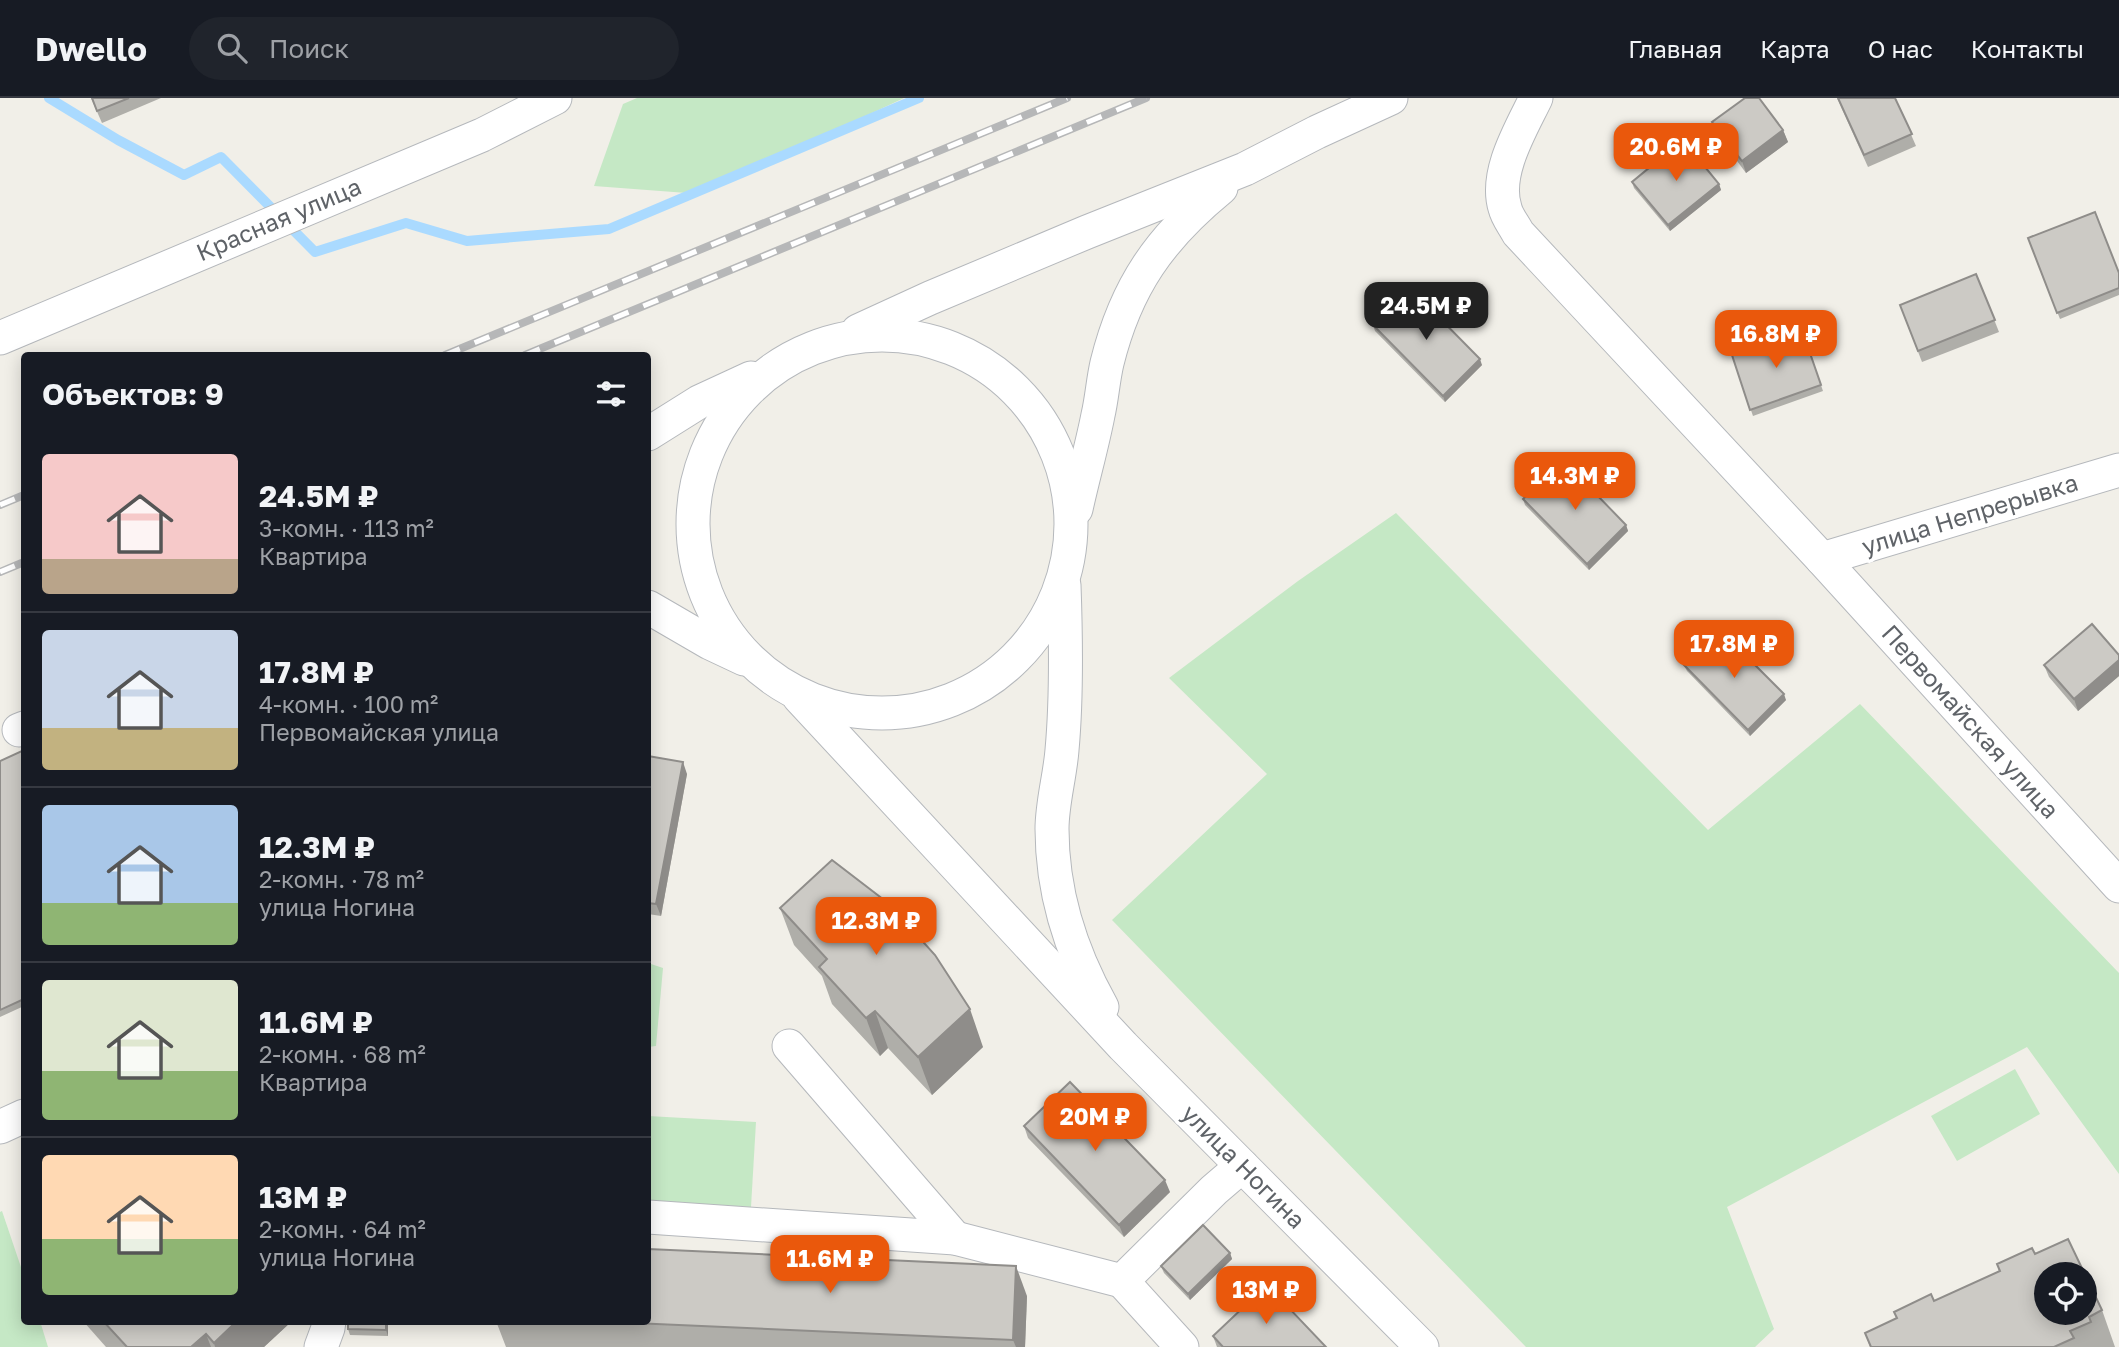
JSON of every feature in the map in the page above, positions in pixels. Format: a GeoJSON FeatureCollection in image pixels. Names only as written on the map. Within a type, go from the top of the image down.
{"type":"FeatureCollection","features":[{"type":"Feature","properties":{"kind":"street","name":"Красная улица"},"geometry":{"type":"LineString","coordinates":[[0,338],[482,135],[555,98]]}},
{"type":"Feature","properties":{"kind":"street"},"geometry":{"type":"LineString","coordinates":[[651,432],[699,402],[808,349],[839,339],[1087,232],[1245,169],[1391,98]]}},
{"type":"Feature","properties":{"kind":"street","name":"Первомайская улица"},"geometry":{"type":"LineString","coordinates":[[1536,98],[1518,134],[1502,180],[1505,208],[1518,233],[1822,559],[2119,886]]}},
{"type":"Feature","properties":{"kind":"street"},"geometry":{"type":"LineString","coordinates":[[779,365],[753,386],[730,410],[713,438],[700,469],[692,534],[697,568],[707,599],[723,628],[752,662],[796,694],[827,706],[859,713],[924,709],[956,699],[985,683],[1011,663],[1026,647],[1051,610],[1063,580],[1073,518],[1107,365],[1130,295],[1170,235],[1198,207],[1245,169]]}},
{"type":"Feature","properties":{"kind":"street"},"geometry":{"type":"LineString","coordinates":[[839,339],[894,335],[938,343],[968,355],[996,372],[1021,395],[1041,421],[1067,481],[1073,518]]}},
{"type":"Feature","properties":{"kind":"street","name":"улица Непрерывка"},"geometry":{"type":"LineString","coordinates":[[1822,559],[2119,470]]}},
{"type":"Feature","properties":{"kind":"street"},"geometry":{"type":"LineString","coordinates":[[1063,580],[1067,658],[1062,751],[1052,827],[1055,877],[1066,930],[1088,982],[1123,1046]]}},
{"type":"Feature","properties":{"kind":"street"},"geometry":{"type":"LineString","coordinates":[[651,609],[710,643],[752,662]]}},
{"type":"Feature","properties":{"kind":"street"},"geometry":{"type":"LineString","coordinates":[[796,694],[1123,1046]]}},
{"type":"Feature","properties":{"kind":"street"},"geometry":{"type":"LineString","coordinates":[[789,1046],[955,1238]]}},
{"type":"Feature","properties":{"kind":"street","name":"улица Ногина"},"geometry":{"type":"LineString","coordinates":[[1123,1046],[1422,1347]]}},
{"type":"Feature","properties":{"kind":"street"},"geometry":{"type":"LineString","coordinates":[[0,1127],[21,1117]]}},
{"type":"Feature","properties":{"kind":"street"},"geometry":{"type":"LineString","coordinates":[[1122,1281],[1242,1166]]}},
{"type":"Feature","properties":{"kind":"street"},"geometry":{"type":"LineString","coordinates":[[651,1217],[955,1238],[1122,1281],[1182,1347]]}},
{"type":"Feature","properties":{"kind":"street"},"geometry":{"type":"LineString","coordinates":[[321,1347],[328,1325]]}},
{"type":"Feature","properties":{"kind":"green space"},"geometry":{"type":"Polygon","coordinates":[[[637,98],[904,98],[700,194],[594,186],[623,104],[637,98]]]}},
{"type":"Feature","properties":{"kind":"green space"},"geometry":{"type":"Polygon","coordinates":[[[1396,513],[1708,830],[1860,704],[2119,973],[2119,1174],[2027,1047],[1727,1207],[1774,1329],[1755,1347],[1526,1347],[1112,920],[1267,774],[1169,678],[1298,581],[1396,513]]]}},
{"type":"Feature","properties":{"kind":"green space"},"geometry":{"type":"Polygon","coordinates":[[[651,964],[663,968],[656,1046],[651,1047],[651,964]]]}},
{"type":"Feature","properties":{"kind":"green space"},"geometry":{"type":"Polygon","coordinates":[[[2015,1069],[2040,1114],[1957,1161],[1931,1116],[2015,1069]]]}},
{"type":"Feature","properties":{"kind":"green space"},"geometry":{"type":"Polygon","coordinates":[[[651,1116],[756,1122],[751,1207],[651,1201],[651,1116]]]}},
{"type":"Feature","properties":{"kind":"green space"},"geometry":{"type":"Polygon","coordinates":[[[2,1211],[21,1267],[21,1325],[41,1325],[48,1347],[0,1347],[2,1211]]]}},
{"type":"Feature","properties":{"kind":"building"},"geometry":{"type":"Polygon","coordinates":[[[92,98],[129,98],[97,111],[92,98]]]}},
{"type":"Feature","properties":{"kind":"building"},"geometry":{"type":"Polygon","coordinates":[[[1745,98],[1759,98],[1783,130],[1742,161],[1712,122],[1745,98]]]}},
{"type":"Feature","properties":{"kind":"building"},"geometry":{"type":"Polygon","coordinates":[[[1838,98],[1895,98],[1912,134],[1864,155],[1838,98]]]}},
{"type":"Feature","properties":{"kind":"building"},"geometry":{"type":"Polygon","coordinates":[[[1683,140],[1719,184],[1668,225],[1632,182],[1683,140]]]}},
{"type":"Feature","properties":{"kind":"building"},"geometry":{"type":"Polygon","coordinates":[[[2095,212],[2119,273],[2119,288],[2057,313],[2028,238],[2095,212]]]}},
{"type":"Feature","properties":{"kind":"building"},"geometry":{"type":"Polygon","coordinates":[[[1976,274],[1995,320],[1918,351],[1900,305],[1976,274]]]}},
{"type":"Feature","properties":{"kind":"building"},"geometry":{"type":"Polygon","coordinates":[[[1410,288],[1480,359],[1443,396],[1373,325],[1410,288]]]}},
{"type":"Feature","properties":{"kind":"building"},"geometry":{"type":"Polygon","coordinates":[[[1802,330],[1821,385],[1750,410],[1732,355],[1802,330]]]}},
{"type":"Feature","properties":{"kind":"building"},"geometry":{"type":"Polygon","coordinates":[[[1563,460],[1626,525],[1587,564],[1523,499],[1563,460]]]}},
{"type":"Feature","properties":{"kind":"building"},"geometry":{"type":"Polygon","coordinates":[[[2092,624],[2119,655],[2119,660],[2074,699],[2044,665],[2092,624]]]}},
{"type":"Feature","properties":{"kind":"building"},"geometry":{"type":"Polygon","coordinates":[[[1720,630],[1784,694],[1748,730],[1684,665],[1720,630]]]}},
{"type":"Feature","properties":{"kind":"building"},"geometry":{"type":"Polygon","coordinates":[[[21,751],[21,1000],[0,1010],[0,761],[21,751]]]}},
{"type":"Feature","properties":{"kind":"building"},"geometry":{"type":"Polygon","coordinates":[[[651,757],[683,762],[656,904],[651,903],[651,757]]]}},
{"type":"Feature","properties":{"kind":"building"},"geometry":{"type":"Polygon","coordinates":[[[832,860],[888,903],[935,955],[970,1009],[918,1057],[875,1011],[866,1018],[819,967],[827,959],[780,908],[832,860]]]}},
{"type":"Feature","properties":{"kind":"building"},"geometry":{"type":"Polygon","coordinates":[[[1070,1082],[1165,1180],[1119,1225],[1024,1126],[1070,1082]]]}},
{"type":"Feature","properties":{"kind":"building"},"geometry":{"type":"Polygon","coordinates":[[[1203,1225],[1230,1253],[1188,1294],[1161,1266],[1203,1225]]]}},
{"type":"Feature","properties":{"kind":"building"},"geometry":{"type":"Polygon","coordinates":[[[2068,1239],[2079,1262],[2034,1262],[2034,1325],[2084,1325],[2070,1331],[2074,1338],[2054,1347],[1871,1347],[1865,1333],[1897,1318],[1894,1312],[1931,1294],[1934,1301],[2000,1271],[1997,1264],[2032,1248],[2035,1254],[2068,1239]]]}},
{"type":"Feature","properties":{"kind":"building"},"geometry":{"type":"Polygon","coordinates":[[[651,1249],[1016,1266],[1013,1340],[651,1324],[651,1249]]]}},
{"type":"Feature","properties":{"kind":"building"},"geometry":{"type":"Polygon","coordinates":[[[1267,1285],[1326,1347],[1223,1347],[1213,1336],[1267,1285]]]}},
{"type":"Feature","properties":{"kind":"building"},"geometry":{"type":"Polygon","coordinates":[[[2097,1300],[2102,1310],[2097,1313],[2097,1300]]]}},
{"type":"Feature","properties":{"kind":"building"},"geometry":{"type":"Polygon","coordinates":[[[107,1325],[233,1325],[214,1343],[206,1334],[191,1347],[127,1347],[107,1325]]]}},
{"type":"Feature","properties":{"kind":"building"},"geometry":{"type":"Polygon","coordinates":[[[348,1325],[386,1325],[386,1330],[348,1329],[348,1325]]]}},
{"type":"Feature","properties":{"kind":"waterway"},"geometry":{"type":"LineString","coordinates":[[49,98],[118,140],[184,175],[221,157],[315,252],[406,223],[467,241],[609,229],[919,98]]}},
{"type":"Feature","properties":{"kind":"railway"},"geometry":{"type":"LineString","coordinates":[[452,352],[1067,98]]}},
{"type":"Feature","properties":{"kind":"railway"},"geometry":{"type":"LineString","coordinates":[[532,352],[1146,98]]}},
{"type":"Feature","properties":{"kind":"railway"},"geometry":{"type":"LineString","coordinates":[[0,505],[21,496]]}},
{"type":"Feature","properties":{"kind":"railway"},"geometry":{"type":"LineString","coordinates":[[0,572],[21,563]]}}]}
